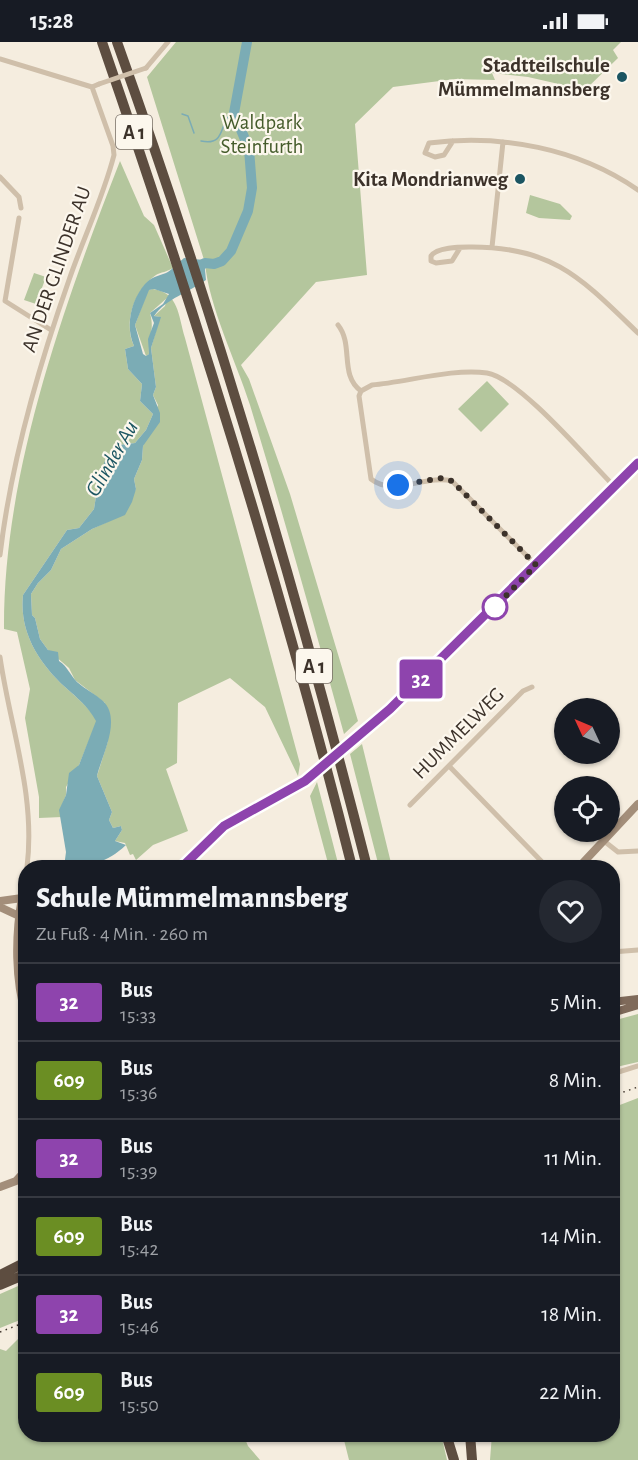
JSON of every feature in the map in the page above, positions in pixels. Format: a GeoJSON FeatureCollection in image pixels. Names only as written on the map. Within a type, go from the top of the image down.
{"type":"FeatureCollection","features":[{"type":"Feature","properties":{"kind":"highway","name":"A 1"},"geometry":{"type":"LineString","coordinates":[[102,42],[165,222],[260,529],[350,860]]}},
{"type":"Feature","properties":{"kind":"highway","name":"A 1"},"geometry":{"type":"LineString","coordinates":[[117,42],[206,302],[271,516],[365,860]]}},
{"type":"Feature","properties":{"kind":"highway"},"geometry":{"type":"LineString","coordinates":[[0,1275],[18,1266]]}},
{"type":"Feature","properties":{"kind":"highway"},"geometry":{"type":"LineString","coordinates":[[0,1286],[18,1278]]}},
{"type":"Feature","properties":{"kind":"highway"},"geometry":{"type":"LineString","coordinates":[[449,1442],[456,1460]]}},
{"type":"Feature","properties":{"kind":"highway"},"geometry":{"type":"LineString","coordinates":[[455,1442],[456,1460]]}},
{"type":"Feature","properties":{"kind":"highway"},"geometry":{"type":"LineString","coordinates":[[471,1442],[472,1460]]}},
{"type":"Feature","properties":{"kind":"main road"},"geometry":{"type":"LineString","coordinates":[[620,1001],[638,999]]}},
{"type":"Feature","properties":{"kind":"main road"},"geometry":{"type":"LineString","coordinates":[[620,1011],[638,1005]]}},
{"type":"Feature","properties":{"kind":"street"},"geometry":{"type":"LineString","coordinates":[[0,59],[92,87],[146,68],[168,42]]}},
{"type":"Feature","properties":{"kind":"street","name":"AN DER GLINDER AU"},"geometry":{"type":"LineString","coordinates":[[0,555],[3,515],[51,330],[114,155],[114,146],[92,87]]}},
{"type":"Feature","properties":{"kind":"street"},"geometry":{"type":"LineString","coordinates":[[453,141],[444,155],[435,157],[425,153],[429,143],[453,141],[479,139],[550,150],[586,162],[638,190]]}},
{"type":"Feature","properties":{"kind":"street"},"geometry":{"type":"LineString","coordinates":[[492,247],[503,142]]}},
{"type":"Feature","properties":{"kind":"street"},"geometry":{"type":"LineString","coordinates":[[0,177],[19,196],[21,208]]}},
{"type":"Feature","properties":{"kind":"street"},"geometry":{"type":"LineString","coordinates":[[0,306],[5,301],[19,218]]}},
{"type":"Feature","properties":{"kind":"street"},"geometry":{"type":"LineString","coordinates":[[460,248],[452,261],[436,263],[431,261],[433,252],[460,248],[492,247],[528,253],[583,281],[638,333]]}},
{"type":"Feature","properties":{"kind":"street"},"geometry":{"type":"LineString","coordinates":[[5,301],[51,330]]}},
{"type":"Feature","properties":{"kind":"street"},"geometry":{"type":"LineString","coordinates":[[338,325],[344,332],[349,378],[353,385],[361,391]]}},
{"type":"Feature","properties":{"kind":"street"},"geometry":{"type":"LineString","coordinates":[[536,565],[452,481],[443,478],[390,486],[381,485],[371,479],[359,396],[361,391],[372,386],[471,372],[498,376],[533,404],[614,486]]}},
{"type":"Feature","properties":{"kind":"street"},"geometry":{"type":"LineString","coordinates":[[189,860],[224,826],[290,791],[309,778],[390,709],[638,463]]}},
{"type":"Feature","properties":{"kind":"street"},"geometry":{"type":"LineString","coordinates":[[0,657],[6,700],[28,801],[27,860]]}},
{"type":"Feature","properties":{"kind":"street","name":"HUMMELWEG"},"geometry":{"type":"LineString","coordinates":[[410,804],[523,691],[532,687]]}},
{"type":"Feature","properties":{"kind":"street"},"geometry":{"type":"LineString","coordinates":[[449,766],[540,860]]}},
{"type":"Feature","properties":{"kind":"street"},"geometry":{"type":"LineString","coordinates":[[620,824],[638,804]]}},
{"type":"Feature","properties":{"kind":"street"},"geometry":{"type":"LineString","coordinates":[[586,860],[603,842]]}},
{"type":"Feature","properties":{"kind":"street"},"geometry":{"type":"LineString","coordinates":[[605,842],[618,852],[638,851]]}},
{"type":"Feature","properties":{"kind":"street"},"geometry":{"type":"LineString","coordinates":[[0,901],[18,899]]}},
{"type":"Feature","properties":{"kind":"street"},"geometry":{"type":"LineString","coordinates":[[0,907],[18,916]]}},
{"type":"Feature","properties":{"kind":"street"},"geometry":{"type":"LineString","coordinates":[[620,951],[638,950]]}},
{"type":"Feature","properties":{"kind":"street"},"geometry":{"type":"LineString","coordinates":[[620,1072],[638,1066]]}},
{"type":"Feature","properties":{"kind":"street"},"geometry":{"type":"LineString","coordinates":[[0,1187],[18,1179]]}},
{"type":"Feature","properties":{"kind":"green space","name":"Waldpark Steinfurth"},"geometry":{"type":"Polygon","coordinates":[[[176,42],[621,42],[613,50],[618,58],[585,90],[528,77],[492,73],[495,80],[455,79],[393,87],[355,124],[367,275],[316,282],[241,365],[249,379],[290,494],[358,721],[344,734],[250,405],[217,316],[205,263],[147,77],[176,42]]]}},
{"type":"Feature","properties":{"kind":"green space"},"geometry":{"type":"Polygon","coordinates":[[[120,161],[144,216],[154,225],[173,268],[148,281],[136,298],[130,317],[134,346],[125,349],[128,369],[142,384],[140,401],[153,414],[146,430],[135,443],[119,445],[102,468],[104,473],[99,477],[94,509],[79,528],[67,530],[23,595],[24,622],[39,657],[56,678],[87,707],[97,721],[79,765],[66,787],[66,795],[60,810],[62,817],[39,818],[39,797],[25,718],[30,689],[17,632],[4,629],[6,570],[25,450],[41,390],[78,273],[120,161]]]}},
{"type":"Feature","properties":{"kind":"green space"},"geometry":{"type":"Polygon","coordinates":[[[530,195],[560,204],[572,216],[570,220],[539,218],[526,213],[530,195]]]}},
{"type":"Feature","properties":{"kind":"green space"},"geometry":{"type":"Polygon","coordinates":[[[34,273],[46,277],[36,304],[24,300],[34,273]]]}},
{"type":"Feature","properties":{"kind":"green space"},"geometry":{"type":"Polygon","coordinates":[[[153,289],[168,295],[179,313],[300,764],[298,776],[265,707],[230,678],[178,703],[177,763],[166,769],[188,831],[153,845],[136,860],[133,854],[130,855],[125,843],[115,841],[122,830],[121,826],[113,828],[109,820],[112,812],[97,776],[108,741],[105,703],[75,680],[69,668],[48,650],[40,639],[35,618],[32,615],[31,594],[51,570],[61,549],[92,529],[120,516],[136,489],[134,479],[158,405],[153,395],[156,387],[151,348],[160,317],[154,316],[165,306],[167,298],[150,313],[152,329],[149,354],[146,356],[135,325],[148,290],[153,289]]]}},
{"type":"Feature","properties":{"kind":"green space"},"geometry":{"type":"Polygon","coordinates":[[[487,381],[509,404],[481,432],[458,409],[487,381]]]}},
{"type":"Feature","properties":{"kind":"green space"},"geometry":{"type":"Polygon","coordinates":[[[362,744],[390,860],[377,860],[350,754],[362,744]]]}},
{"type":"Feature","properties":{"kind":"green space"},"geometry":{"type":"Polygon","coordinates":[[[317,782],[337,860],[327,860],[310,796],[317,782]]]}},
{"type":"Feature","properties":{"kind":"green space"},"geometry":{"type":"Polygon","coordinates":[[[638,1014],[638,1062],[620,1066],[620,1019],[638,1014]]]}},
{"type":"Feature","properties":{"kind":"green space"},"geometry":{"type":"Polygon","coordinates":[[[638,1098],[638,1460],[490,1460],[491,1442],[620,1442],[620,1105],[638,1098]]]}},
{"type":"Feature","properties":{"kind":"green space"},"geometry":{"type":"Polygon","coordinates":[[[18,1286],[18,1321],[0,1328],[0,1294],[18,1286]]]}},
{"type":"Feature","properties":{"kind":"green space"},"geometry":{"type":"Polygon","coordinates":[[[18,1339],[18,1442],[246,1442],[260,1460],[0,1460],[0,1349],[6,1351],[18,1339]]]}},
{"type":"Feature","properties":{"kind":"green space"},"geometry":{"type":"Polygon","coordinates":[[[344,1442],[443,1442],[447,1460],[349,1460],[344,1442]]]}},
{"type":"Feature","properties":{"kind":"water"},"geometry":{"type":"Polygon","coordinates":[[[184,258],[204,260],[206,280],[171,300],[154,316],[161,317],[151,348],[156,387],[153,395],[160,413],[160,422],[143,446],[142,460],[134,479],[136,489],[132,502],[125,515],[92,529],[61,549],[51,570],[31,594],[32,615],[35,618],[40,639],[48,650],[58,652],[59,661],[77,682],[103,701],[111,717],[109,737],[97,776],[112,812],[109,820],[113,828],[121,826],[122,830],[115,841],[126,845],[105,860],[65,860],[66,852],[59,810],[66,795],[69,773],[79,765],[96,721],[86,707],[56,678],[39,657],[24,622],[23,595],[67,530],[79,528],[94,509],[99,477],[104,473],[102,468],[107,456],[113,454],[119,445],[135,443],[146,430],[153,414],[140,401],[142,384],[128,369],[125,349],[134,346],[130,322],[133,305],[140,290],[152,278],[168,272],[184,258]],[[154,289],[149,290],[135,325],[143,354],[146,356],[149,354],[148,339],[154,323],[150,313],[163,304],[169,294],[154,289]]]}},
{"type":"Feature","properties":{"kind":"waterway","name":"Glinder Au"},"geometry":{"type":"LineString","coordinates":[[192,270],[205,263],[214,264],[222,261],[231,251],[248,211],[252,188],[249,149],[234,113],[247,42]]}},
{"type":"Feature","properties":{"kind":"waterway"},"geometry":{"type":"LineString","coordinates":[[182,114],[188,116],[194,133]]}},
{"type":"Feature","properties":{"kind":"waterway"},"geometry":{"type":"LineString","coordinates":[[201,141],[214,141],[220,135],[228,117],[236,119]]}},
{"type":"Feature","properties":{"kind":"railway"},"geometry":{"type":"LineString","coordinates":[[620,1093],[638,1087]]}},
{"type":"Feature","properties":{"kind":"railway"},"geometry":{"type":"LineString","coordinates":[[0,1332],[18,1325]]}},
{"type":"Feature","properties":{"kind":"bus line","name":"32"},"geometry":{"type":"LineString","coordinates":[[188,860],[224,826],[305,781],[390,709],[638,463]]}},
{"type":"Feature","properties":{"kind":"place","name":"Stadtteilschule Mümmelmannsberg"},"geometry":{"type":"Point","coordinates":[622,77]}},
{"type":"Feature","properties":{"kind":"place","name":"Kita Mondrianweg"},"geometry":{"type":"Point","coordinates":[520,179]}},
{"type":"Feature","properties":{"kind":"route"},"geometry":{"type":"LineString","coordinates":[[398,485],[443,478],[452,481],[536,565],[495,607]]}}]}
